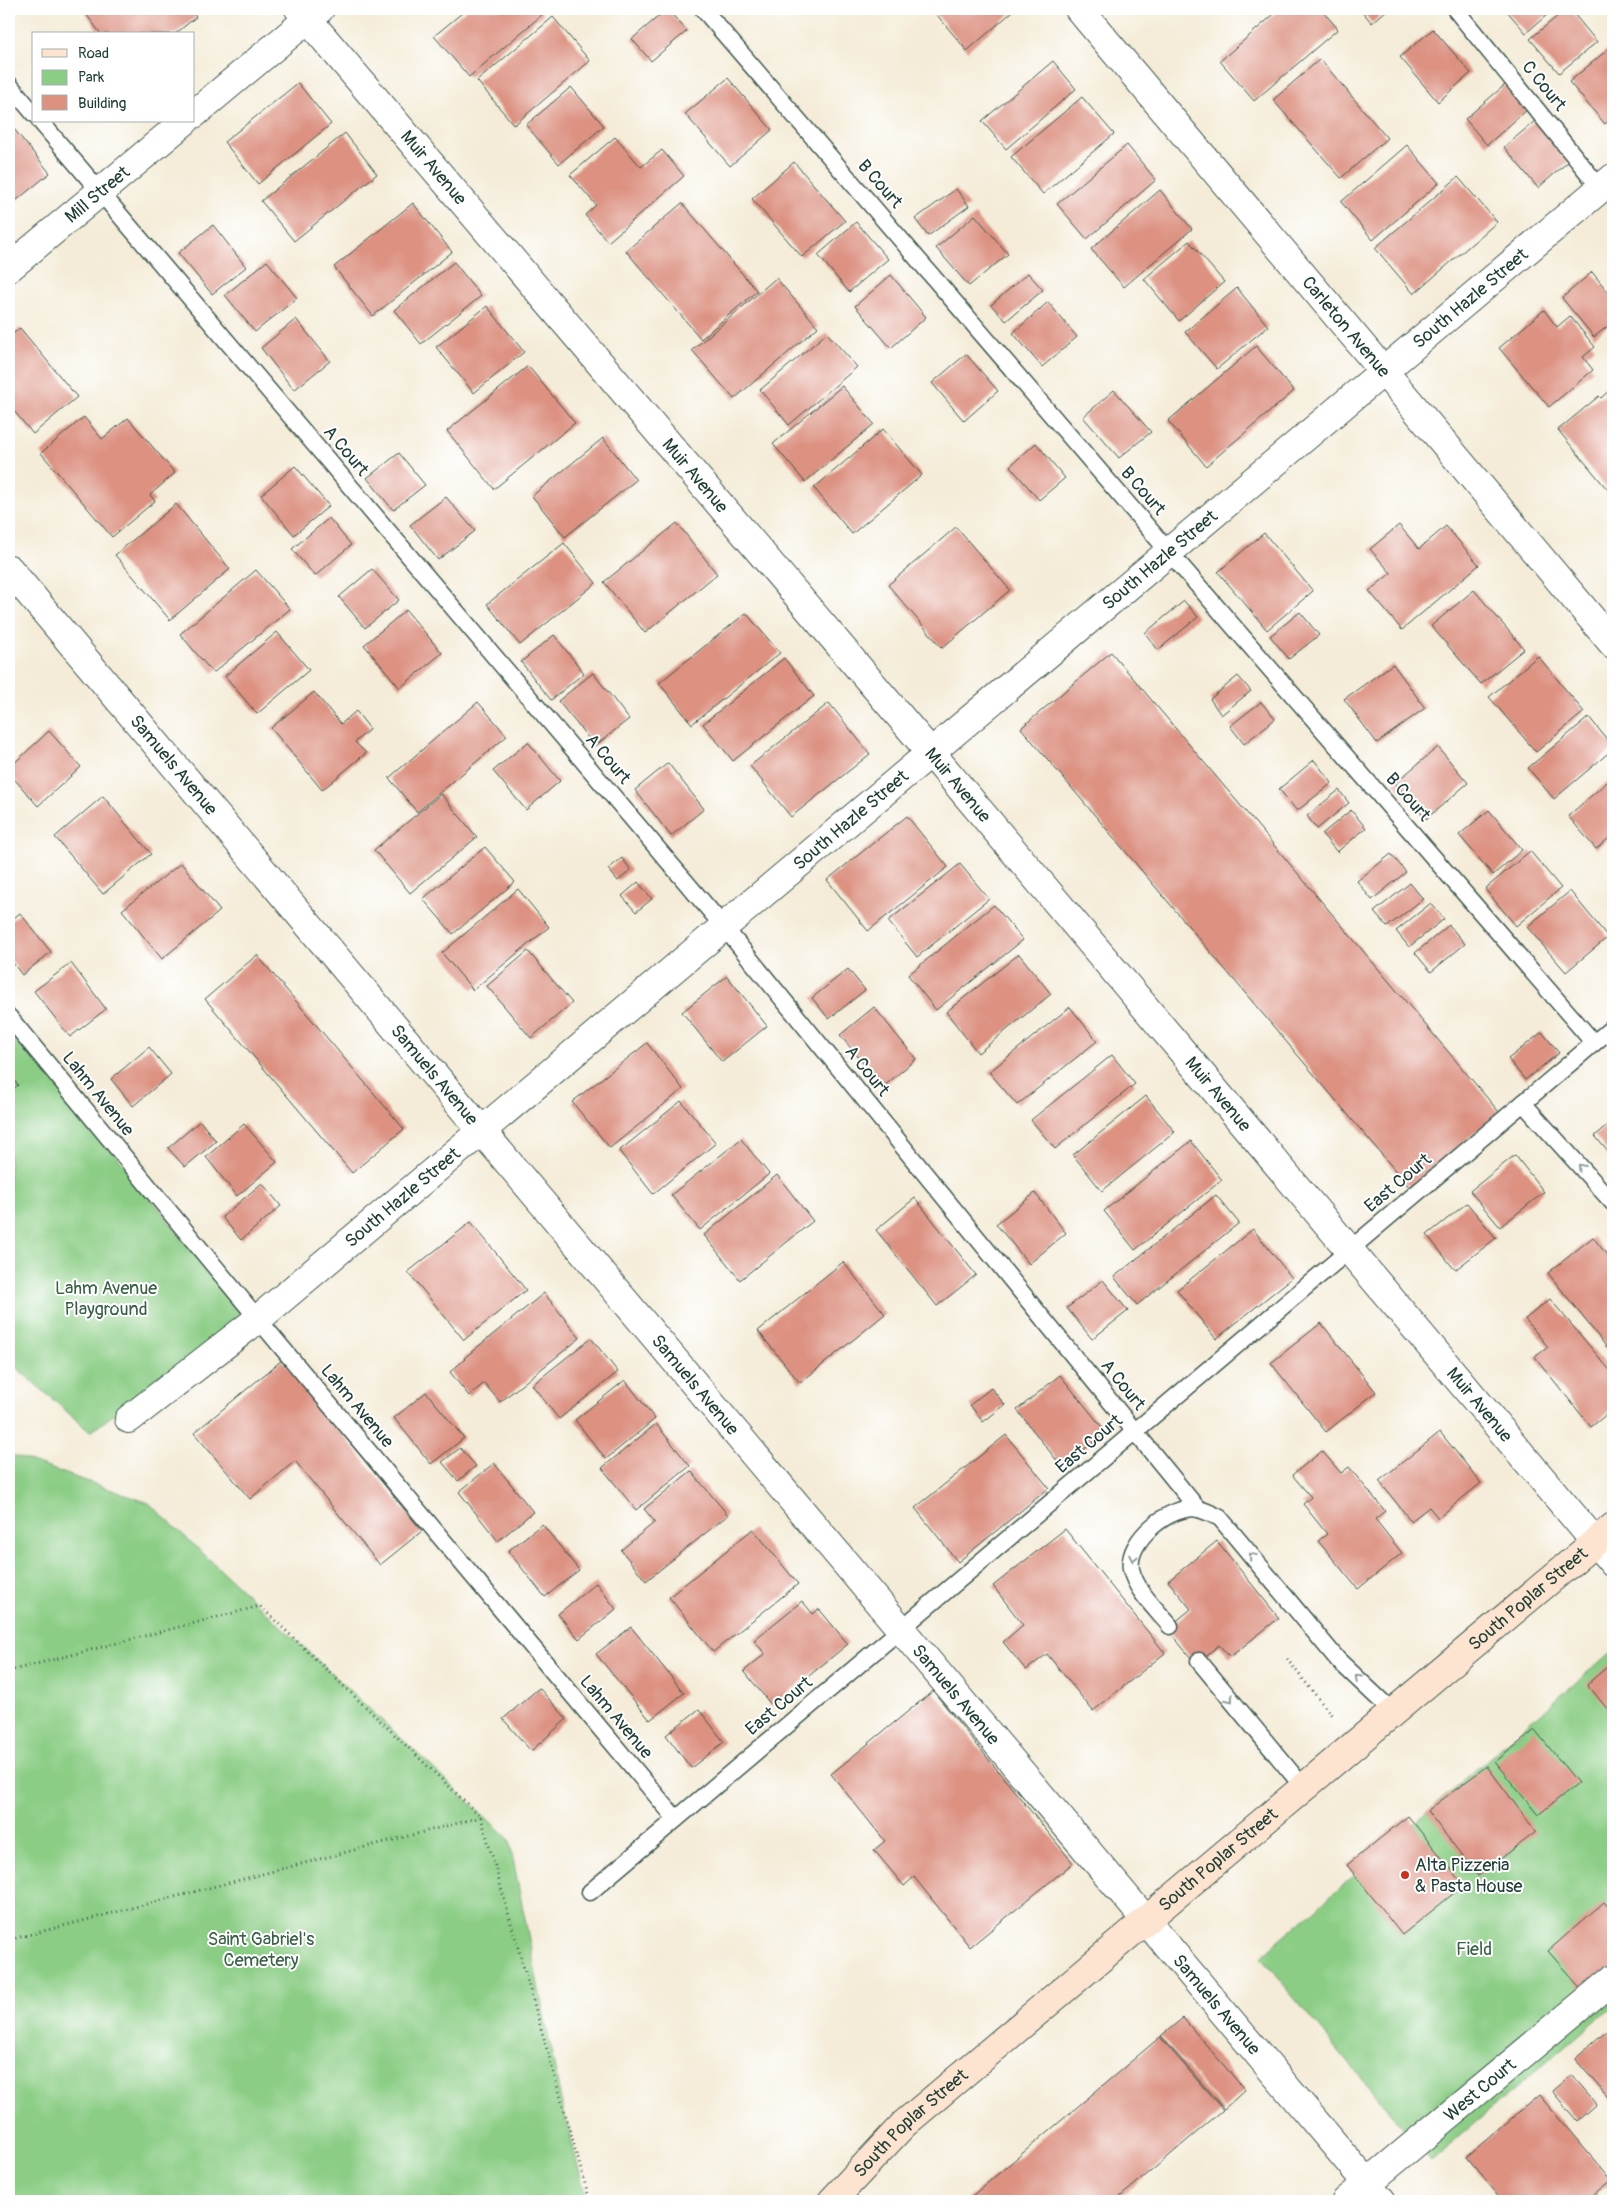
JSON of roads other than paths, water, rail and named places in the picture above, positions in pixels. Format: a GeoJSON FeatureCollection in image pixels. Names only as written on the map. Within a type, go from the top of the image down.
{"type":"FeatureCollection","features":[{"type":"Feature","properties":{"kind":"main road","name":"South Poplar Street"},"geometry":{"type":"LineString","coordinates":[[832,2201],[904,2124],[1604,1534]]}},
{"type":"Feature","properties":{"kind":"street","name":"Carleton Avenue"},"geometry":{"type":"LineString","coordinates":[[1079,9],[1613,644]]}},
{"type":"Feature","properties":{"kind":"street"},"geometry":{"type":"LineString","coordinates":[[195,113],[309,12]]}},
{"type":"Feature","properties":{"kind":"street","name":"Muir Avenue"},"geometry":{"type":"LineString","coordinates":[[309,12],[1350,1250],[1604,1534],[1613,1563]]}},
{"type":"Feature","properties":{"kind":"street","name":"Mill Street"},"geometry":{"type":"LineString","coordinates":[[9,268],[184,122]]}},
{"type":"Feature","properties":{"kind":"street","name":"South Hazle Street"},"geometry":{"type":"LineString","coordinates":[[129,1419],[258,1319],[1607,184]]}},
{"type":"Feature","properties":{"kind":"street","name":"Samuels Avenue"},"geometry":{"type":"LineString","coordinates":[[9,569],[1374,2192]]}},
{"type":"Feature","properties":{"kind":"street","name":"West Court"},"geometry":{"type":"LineString","coordinates":[[1346,2201],[1374,2192],[1610,1988]]}},
{"type":"Feature","properties":{"kind":"lane","name":"B Court"},"geometry":{"type":"LineString","coordinates":[[703,9],[1594,1043]]}},
{"type":"Feature","properties":{"kind":"lane","name":"C Court"},"geometry":{"type":"LineString","coordinates":[[1455,9],[1607,184]]}},
{"type":"Feature","properties":{"kind":"lane"},"geometry":{"type":"LineString","coordinates":[[9,84],[32,112]]}},
{"type":"Feature","properties":{"kind":"lane","name":"A Court"},"geometry":{"type":"LineString","coordinates":[[41,122],[724,926],[1198,1509]]}},
{"type":"Feature","properties":{"kind":"lane","name":"Lahm Avenue"},"geometry":{"type":"LineString","coordinates":[[9,1017],[258,1319],[676,1819]]}},
{"type":"Feature","properties":{"kind":"lane","name":"East Court"},"geometry":{"type":"LineString","coordinates":[[590,1892],[1613,1027]]}},
{"type":"Feature","properties":{"kind":"lane"},"geometry":{"type":"LineString","coordinates":[[1523,1103],[1613,1203]]}},
{"type":"Feature","properties":{"kind":"lane"},"geometry":{"type":"LineString","coordinates":[[1170,1626],[1138,1587],[1131,1567],[1134,1549],[1144,1533],[1176,1511],[1198,1509],[1220,1518],[1338,1660],[1394,1712]]}},
{"type":"Feature","properties":{"kind":"lane"},"geometry":{"type":"LineString","coordinates":[[1199,1661],[1304,1788]]}},
{"type":"Feature","properties":{"kind":"place","name":"Alta Pizzeria & Pasta House"},"geometry":{"type":"Point","coordinates":[1405,1875]}},
{"type":"Feature","properties":{"kind":"park label","name":"Lahm Avenue Playground"},"geometry":{"type":"Point","coordinates":[106,1298]}},
{"type":"Feature","properties":{"kind":"park label","name":"Saint Gabriel's Cemetery"},"geometry":{"type":"Point","coordinates":[261,1949]}},
{"type":"Feature","properties":{"kind":"park label","name":"Field"},"geometry":{"type":"Point","coordinates":[1474,1949]}}]}
